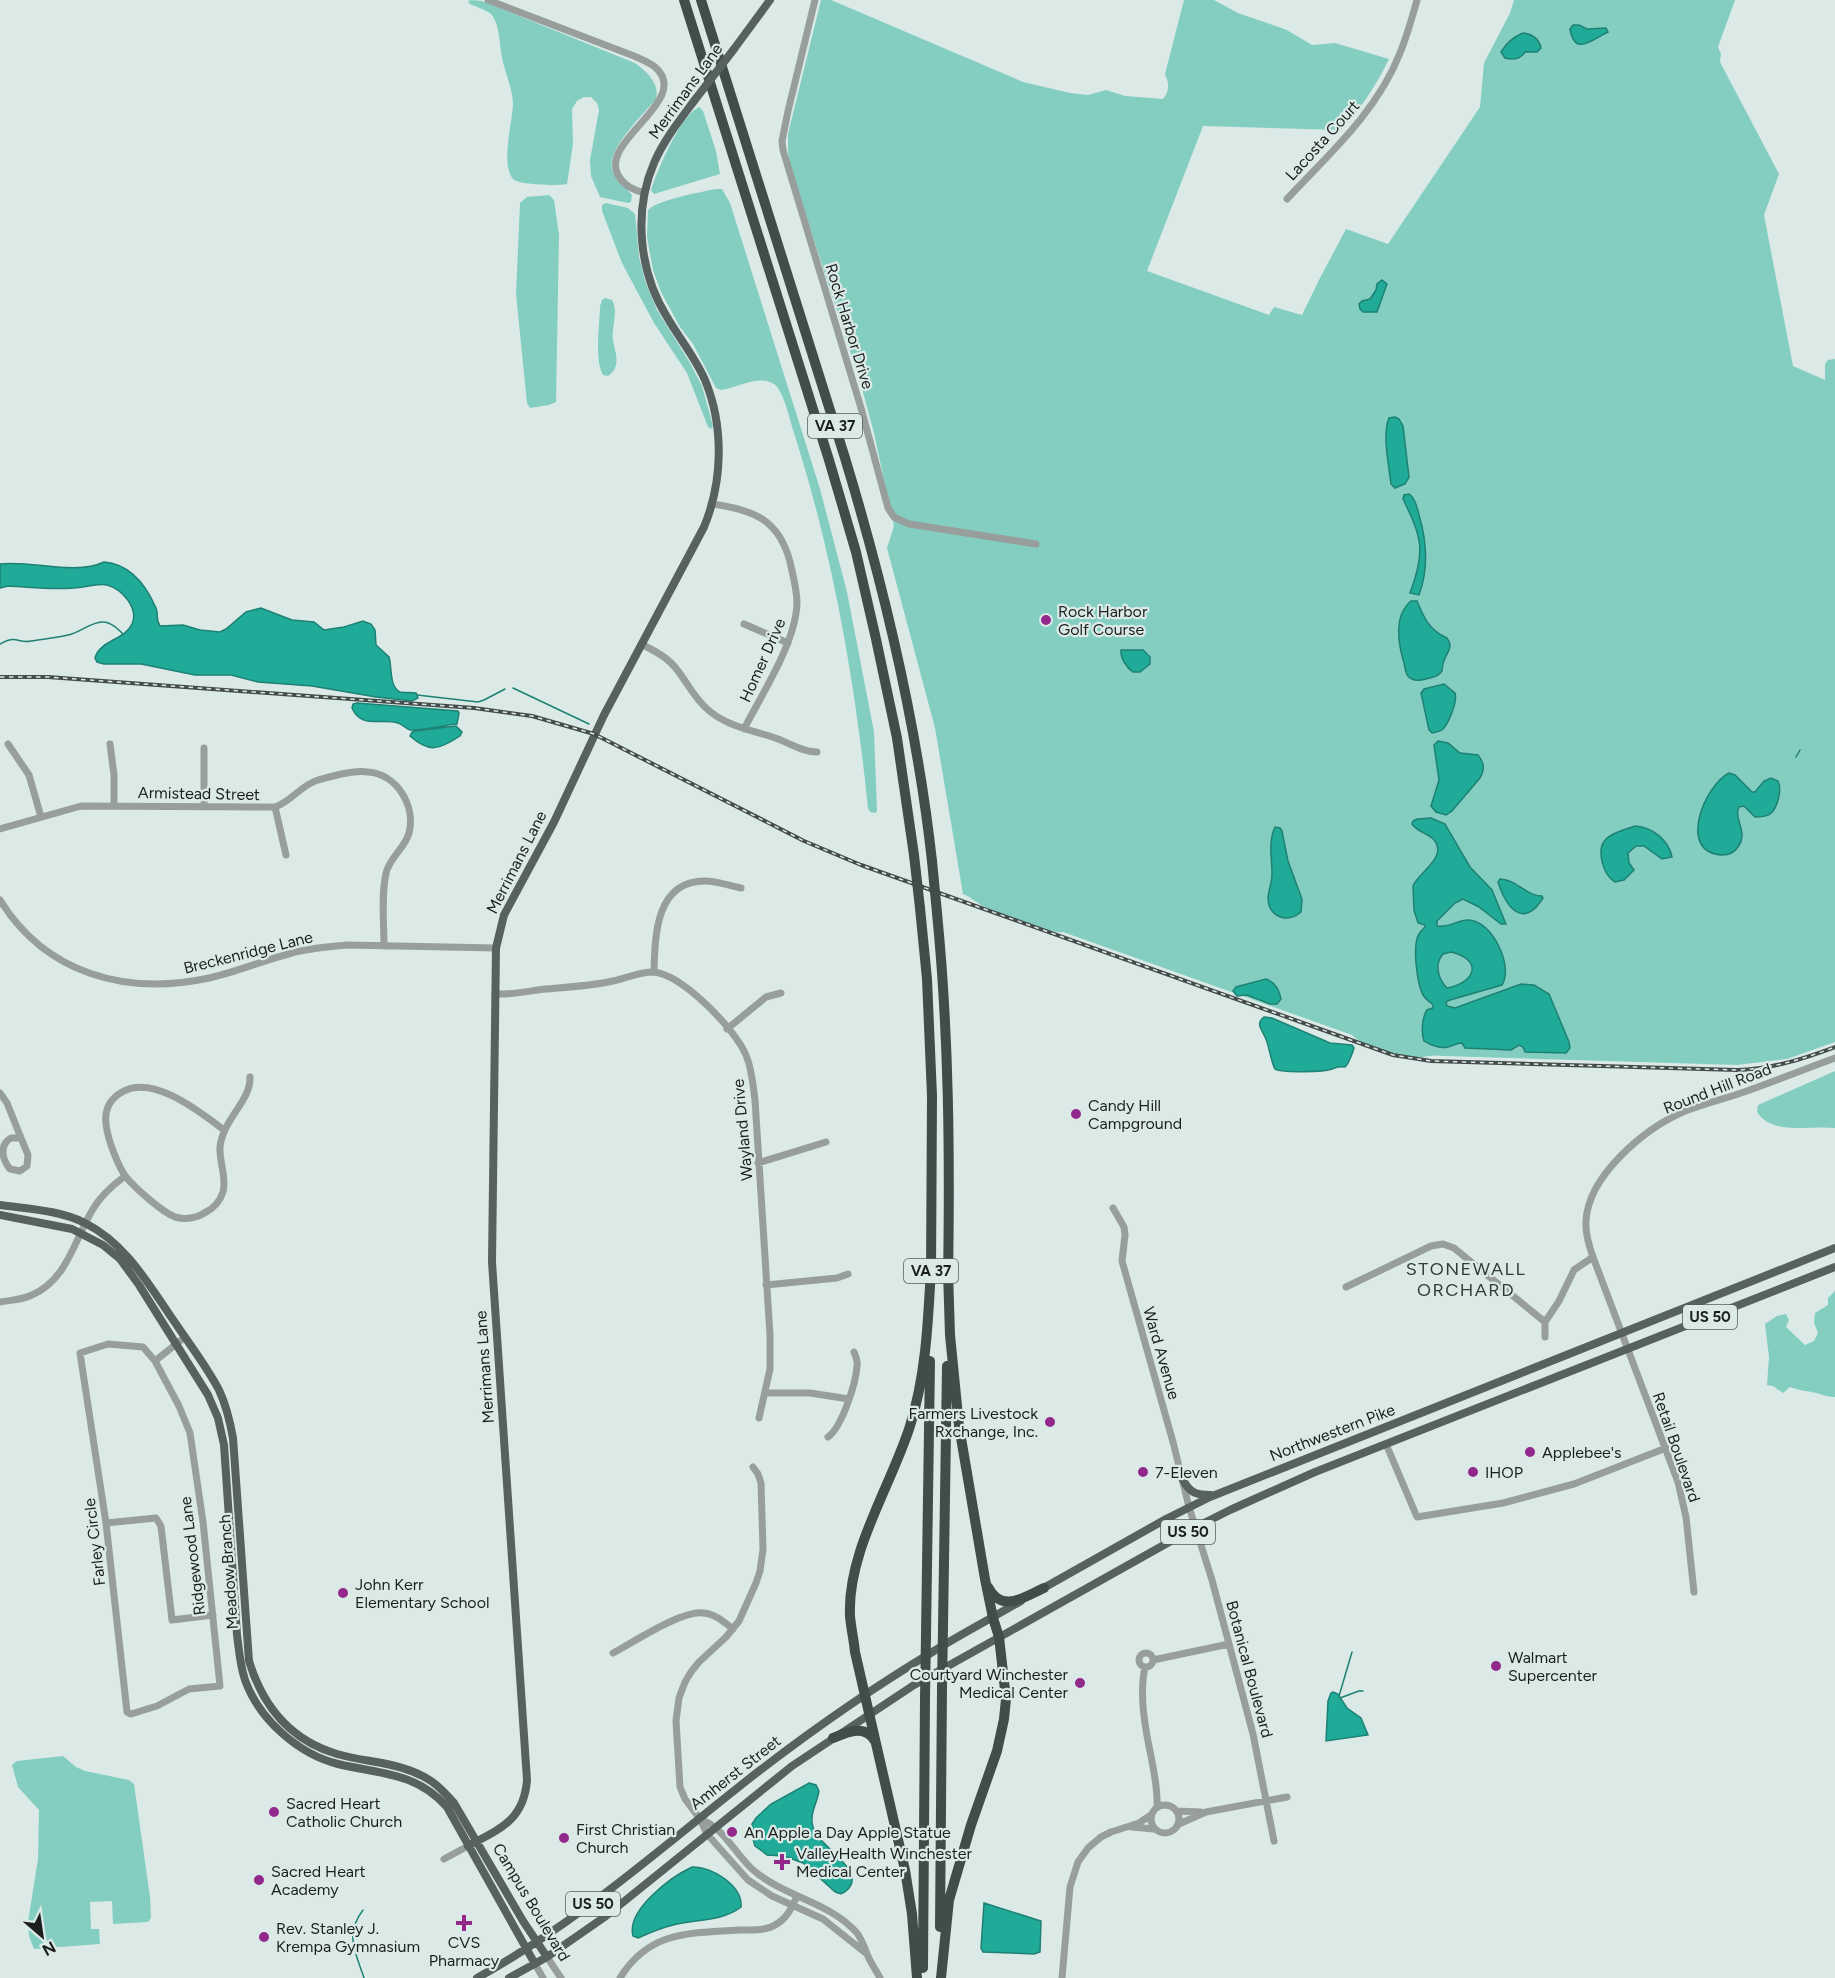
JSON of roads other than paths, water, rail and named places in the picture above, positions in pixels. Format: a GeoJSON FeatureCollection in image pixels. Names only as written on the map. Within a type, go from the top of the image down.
{"type":"FeatureCollection","features":[{"type":"Feature","properties":{"kind":"highway","name":"VA 37"},"geometry":{"type":"LineString","coordinates":[[684,0],[851,535],[891,708],[914,855],[927,980],[932,1096],[922,1978]]}},
{"type":"Feature","properties":{"kind":"highway","name":"VA 37"},"geometry":{"type":"LineString","coordinates":[[701,0],[842,448],[872,552],[910,721],[932,861],[949,1077],[950,1179],[940,1978]]}},
{"type":"Feature","properties":{"kind":"highway"},"geometry":{"type":"LineString","coordinates":[[917,1978],[910,1896],[855,1652],[850,1616],[854,1580],[864,1542],[902,1448],[918,1399],[925,1354],[931,1268]]}},
{"type":"Feature","properties":{"kind":"highway"},"geometry":{"type":"LineString","coordinates":[[940,1978],[945,1926],[953,1882],[997,1750],[1004,1719],[1006,1690],[999,1637],[985,1579],[956,1399],[950,1335],[948,1272]]}},
{"type":"Feature","properties":{"kind":"highway"},"geometry":{"type":"LineString","coordinates":[[985,1579],[994,1597],[1007,1602],[1044,1588]]}},
{"type":"Feature","properties":{"kind":"highway"},"geometry":{"type":"LineString","coordinates":[[833,1738],[850,1732],[865,1731],[872,1736],[877,1747]]}},
{"type":"Feature","properties":{"kind":"main road","name":"Merrimans Lane"},"geometry":{"type":"LineString","coordinates":[[468,1846],[503,1827],[516,1814],[523,1802],[527,1780],[493,1282],[496,948],[504,915],[554,822],[641,644],[704,527],[713,504],[718,461],[716,415],[701,371],[665,314],[650,280],[642,239],[645,193],[654,164],[665,141],[770,0]]}},
{"type":"Feature","properties":{"kind":"main road","name":"Meadow Branch"},"geometry":{"type":"LineString","coordinates":[[0,1205],[57,1214],[86,1223],[110,1239],[132,1261],[219,1390],[227,1410],[233,1438],[249,1661],[264,1699],[276,1715],[292,1731],[319,1747],[338,1754],[390,1764],[429,1780],[454,1803],[477,1841]]}},
{"type":"Feature","properties":{"kind":"main road","name":"Meadow Branch"},"geometry":{"type":"LineString","coordinates":[[0,1215],[56,1224],[81,1233],[103,1245],[120,1259],[139,1285],[208,1395],[224,1445],[238,1644],[243,1672],[253,1698],[280,1730],[318,1757],[337,1764],[388,1773],[423,1786],[437,1796],[447,1808],[468,1846]]}},
{"type":"Feature","properties":{"kind":"main road","name":"Northwestern Pike"},"geometry":{"type":"LineString","coordinates":[[865,1695],[937,1649],[1189,1507],[1835,1248]]}},
{"type":"Feature","properties":{"kind":"main road","name":"Northwestern Pike"},"geometry":{"type":"LineString","coordinates":[[870,1714],[914,1685],[999,1637],[1196,1527],[1257,1497],[1835,1267]]}},
{"type":"Feature","properties":{"kind":"main road"},"geometry":{"type":"LineString","coordinates":[[1386,1444],[1386,1434],[1396,1423]]}},
{"type":"Feature","properties":{"kind":"main road"},"geometry":{"type":"LineString","coordinates":[[1183,1480],[1193,1493],[1214,1496]]}},
{"type":"Feature","properties":{"kind":"main road","name":"Amherst Street"},"geometry":{"type":"LineString","coordinates":[[477,1978],[537,1942],[610,1891],[789,1749],[865,1695]]}},
{"type":"Feature","properties":{"kind":"main road","name":"Amherst Street"},"geometry":{"type":"LineString","coordinates":[[509,1978],[547,1957],[606,1916],[792,1766],[870,1714]]}},
{"type":"Feature","properties":{"kind":"main road","name":"Campus Boulevard"},"geometry":{"type":"LineString","coordinates":[[477,1841],[547,1957]]}},
{"type":"Feature","properties":{"kind":"main road","name":"Campus Boulevard"},"geometry":{"type":"LineString","coordinates":[[468,1846],[535,1964]]}},
{"type":"Feature","properties":{"kind":"street"},"geometry":{"type":"LineString","coordinates":[[488,0],[634,56],[658,70],[663,86],[660,99],[623,145],[615,162],[618,175],[625,184],[645,193]]}},
{"type":"Feature","properties":{"kind":"street","name":"Rock Harbor Drive"},"geometry":{"type":"LineString","coordinates":[[815,0],[788,111],[782,141],[783,150],[861,408],[888,508],[894,517],[909,524],[1036,544]]}},
{"type":"Feature","properties":{"kind":"street","name":"Lacosta Court"},"geometry":{"type":"LineString","coordinates":[[1287,199],[1350,132],[1377,98],[1401,53],[1417,0]]}},
{"type":"Feature","properties":{"kind":"street","name":"Homer Drive"},"geometry":{"type":"LineString","coordinates":[[713,504],[754,513],[770,523],[781,537],[788,553],[797,591],[796,614],[788,642],[744,729]]}},
{"type":"Feature","properties":{"kind":"street"},"geometry":{"type":"LineString","coordinates":[[744,624],[788,642]]}},
{"type":"Feature","properties":{"kind":"street"},"geometry":{"type":"LineString","coordinates":[[641,644],[659,653],[674,666],[707,710],[722,720],[805,750],[817,752]]}},
{"type":"Feature","properties":{"kind":"street"},"geometry":{"type":"LineString","coordinates":[[8,744],[29,775],[41,817]]}},
{"type":"Feature","properties":{"kind":"street"},"geometry":{"type":"LineString","coordinates":[[110,744],[114,775],[114,805]]}},
{"type":"Feature","properties":{"kind":"street"},"geometry":{"type":"LineString","coordinates":[[204,748],[204,806]]}},
{"type":"Feature","properties":{"kind":"street","name":"Armistead Street"},"geometry":{"type":"LineString","coordinates":[[0,829],[81,806],[275,807],[289,800],[314,781],[356,772],[373,772],[393,782],[400,790],[408,807],[410,826],[407,838],[390,863],[386,875],[384,946]]}},
{"type":"Feature","properties":{"kind":"street"},"geometry":{"type":"LineString","coordinates":[[275,807],[286,855]]}},
{"type":"Feature","properties":{"kind":"street"},"geometry":{"type":"LineString","coordinates":[[495,994],[577,987],[654,972],[658,920],[661,910],[670,897],[682,887],[697,881],[711,881],[741,888]]}},
{"type":"Feature","properties":{"kind":"street","name":"Breckenridge Lane"},"geometry":{"type":"LineString","coordinates":[[0,900],[24,932],[59,959],[88,973],[120,981],[153,984],[188,982],[310,949],[347,945],[496,948]]}},
{"type":"Feature","properties":{"kind":"street","name":"Wayland Drive"},"geometry":{"type":"LineString","coordinates":[[654,972],[674,979],[690,990],[742,1046],[749,1062],[755,1100],[770,1355],[759,1418]]}},
{"type":"Feature","properties":{"kind":"street"},"geometry":{"type":"LineString","coordinates":[[727,1029],[766,997],[781,993]]}},
{"type":"Feature","properties":{"kind":"street","name":"Round Hill Road"},"geometry":{"type":"LineString","coordinates":[[1628,1349],[1587,1240],[1585,1223],[1593,1196],[1608,1171],[1639,1138],[1682,1113],[1835,1058]]}},
{"type":"Feature","properties":{"kind":"street"},"geometry":{"type":"LineString","coordinates":[[224,1130],[165,1092],[144,1088],[125,1090],[106,1109],[105,1122],[117,1161],[125,1176],[172,1215],[190,1219],[204,1214],[216,1205],[222,1194],[224,1183],[220,1152],[224,1130],[248,1092],[250,1077]]}},
{"type":"Feature","properties":{"kind":"street"},"geometry":{"type":"LineString","coordinates":[[0,1093],[7,1103],[21,1138],[29,1161],[24,1169],[17,1171],[7,1166],[1,1148],[8,1139],[21,1138]]}},
{"type":"Feature","properties":{"kind":"street"},"geometry":{"type":"LineString","coordinates":[[758,1163],[826,1142]]}},
{"type":"Feature","properties":{"kind":"street"},"geometry":{"type":"LineString","coordinates":[[0,1302],[24,1298],[51,1283],[62,1270],[100,1199],[125,1176]]}},
{"type":"Feature","properties":{"kind":"street","name":"Ward Avenue"},"geometry":{"type":"LineString","coordinates":[[1113,1208],[1124,1227],[1122,1261],[1189,1507]]}},
{"type":"Feature","properties":{"kind":"street"},"geometry":{"type":"LineString","coordinates":[[1346,1287],[1431,1246],[1443,1244],[1454,1248],[1545,1322]]}},
{"type":"Feature","properties":{"kind":"street"},"geometry":{"type":"LineString","coordinates":[[1545,1337],[1545,1322],[1559,1301],[1574,1270],[1593,1257]]}},
{"type":"Feature","properties":{"kind":"street"},"geometry":{"type":"LineString","coordinates":[[766,1285],[837,1278],[848,1274]]}},
{"type":"Feature","properties":{"kind":"street"},"geometry":{"type":"LineString","coordinates":[[155,1361],[185,1337]]}},
{"type":"Feature","properties":{"kind":"street","name":"Farley Circle"},"geometry":{"type":"LineString","coordinates":[[155,1361],[143,1347],[108,1344],[80,1353],[106,1523],[127,1712],[131,1714],[157,1706],[189,1689],[220,1686]]}},
{"type":"Feature","properties":{"kind":"street","name":"Retail Boulevard"},"geometry":{"type":"LineString","coordinates":[[1628,1349],[1666,1448],[1684,1506],[1694,1592]]}},
{"type":"Feature","properties":{"kind":"street"},"geometry":{"type":"LineString","coordinates":[[828,1437],[837,1429],[849,1399],[857,1368],[854,1352]]}},
{"type":"Feature","properties":{"kind":"street","name":"Ridgewood Lane"},"geometry":{"type":"LineString","coordinates":[[155,1361],[179,1406],[190,1433],[203,1522],[220,1686]]}},
{"type":"Feature","properties":{"kind":"street"},"geometry":{"type":"LineString","coordinates":[[765,1393],[810,1393],[849,1399]]}},
{"type":"Feature","properties":{"kind":"street"},"geometry":{"type":"LineString","coordinates":[[1386,1444],[1417,1517],[1503,1503],[1574,1484],[1666,1448]]}},
{"type":"Feature","properties":{"kind":"street"},"geometry":{"type":"LineString","coordinates":[[753,1467],[761,1483],[762,1555],[756,1583],[743,1614],[733,1629],[691,1672],[682,1689],[676,1710],[680,1787],[707,1834],[748,1880],[766,1893],[823,1919],[867,1954]]}},
{"type":"Feature","properties":{"kind":"street","name":"Botanical Boulevard"},"geometry":{"type":"LineString","coordinates":[[1189,1507],[1229,1644],[1259,1760],[1274,1841]]}},
{"type":"Feature","properties":{"kind":"street"},"geometry":{"type":"LineString","coordinates":[[106,1523],[156,1518],[162,1526],[172,1620],[213,1614]]}},
{"type":"Feature","properties":{"kind":"street"},"geometry":{"type":"LineString","coordinates":[[613,1653],[692,1613],[709,1614],[733,1629]]}},
{"type":"Feature","properties":{"kind":"street"},"geometry":{"type":"LineString","coordinates":[[1153,1660],[1229,1644]]}},
{"type":"Feature","properties":{"kind":"street"},"geometry":{"type":"LineString","coordinates":[[1145,1667],[1139,1662],[1142,1654],[1149,1654],[1153,1660]]}},
{"type":"Feature","properties":{"kind":"street"},"geometry":{"type":"LineString","coordinates":[[1145,1667],[1150,1666],[1153,1660]]}},
{"type":"Feature","properties":{"kind":"street"},"geometry":{"type":"LineString","coordinates":[[1145,1667],[1143,1689],[1147,1734],[1156,1781],[1157,1807]]}},
{"type":"Feature","properties":{"kind":"street"},"geometry":{"type":"LineString","coordinates":[[1156,1781],[1168,1804],[1178,1811],[1206,1812]]}},
{"type":"Feature","properties":{"kind":"street"},"geometry":{"type":"LineString","coordinates":[[1124,1828],[1146,1827],[1168,1833],[1179,1824],[1206,1812],[1287,1797]]}},
{"type":"Feature","properties":{"kind":"street"},"geometry":{"type":"LineString","coordinates":[[1062,1978],[1070,1887],[1076,1867],[1085,1852],[1097,1840],[1111,1832],[1139,1823],[1151,1815],[1157,1807],[1168,1804]]}},
{"type":"Feature","properties":{"kind":"street"},"geometry":{"type":"LineString","coordinates":[[1178,1811],[1179,1824]]}},
{"type":"Feature","properties":{"kind":"street"},"geometry":{"type":"LineString","coordinates":[[1151,1815],[1154,1829]]}},
{"type":"Feature","properties":{"kind":"street"},"geometry":{"type":"LineString","coordinates":[[700,1819],[716,1827],[752,1869],[771,1883],[830,1911],[846,1923],[861,1939],[880,1978]]}},
{"type":"Feature","properties":{"kind":"street","name":"Merrimans Lane"},"geometry":{"type":"LineString","coordinates":[[444,1859],[468,1846]]}},
{"type":"Feature","properties":{"kind":"street"},"geometry":{"type":"LineString","coordinates":[[620,1978],[631,1962],[641,1953],[668,1938],[695,1932],[768,1928],[782,1921],[797,1896]]}},
{"type":"Feature","properties":{"kind":"street","name":"Campus Boulevard"},"geometry":{"type":"LineString","coordinates":[[547,1957],[561,1978]]}},
{"type":"Feature","properties":{"kind":"street","name":"Campus Boulevard"},"geometry":{"type":"LineString","coordinates":[[535,1964],[543,1978]]}},
{"type":"Feature","properties":{"kind":"waterway"},"geometry":{"type":"LineString","coordinates":[[0,644],[14,639],[26,642],[63,636],[99,622],[112,624],[123,634]]}},
{"type":"Feature","properties":{"kind":"waterway"},"geometry":{"type":"LineString","coordinates":[[513,688],[589,724]]}},
{"type":"Feature","properties":{"kind":"waterway"},"geometry":{"type":"LineString","coordinates":[[417,695],[478,702],[505,689]]}},
{"type":"Feature","properties":{"kind":"waterway"},"geometry":{"type":"LineString","coordinates":[[1796,757],[1800,750]]}},
{"type":"Feature","properties":{"kind":"waterway"},"geometry":{"type":"LineString","coordinates":[[1339,1696],[1352,1652]]}},
{"type":"Feature","properties":{"kind":"waterway"},"geometry":{"type":"LineString","coordinates":[[1340,1698],[1363,1691]]}},
{"type":"Feature","properties":{"kind":"waterway"},"geometry":{"type":"LineString","coordinates":[[363,1910],[354,1928],[353,1944],[364,1978]]}},
{"type":"Feature","properties":{"kind":"railway"},"geometry":{"type":"LineString","coordinates":[[0,677],[48,677],[474,708],[532,716],[594,734],[804,841],[861,865],[1393,1055],[1431,1061],[1737,1070],[1787,1063],[1835,1047]]}},
{"type":"Feature","properties":{"kind":"place","name":"Rock Harbor Golf Course"},"geometry":{"type":"Point","coordinates":[1046,620]}},
{"type":"Feature","properties":{"kind":"place","name":"Candy Hill Campground"},"geometry":{"type":"Point","coordinates":[1076,1114]}},
{"type":"Feature","properties":{"kind":"place","name":"Farmers Livestock Rxchange, Inc."},"geometry":{"type":"Point","coordinates":[1050,1422]}},
{"type":"Feature","properties":{"kind":"place","name":"Applebee's"},"geometry":{"type":"Point","coordinates":[1530,1452]}},
{"type":"Feature","properties":{"kind":"place","name":"7-Eleven"},"geometry":{"type":"Point","coordinates":[1143,1472]}},
{"type":"Feature","properties":{"kind":"place","name":"IHOP"},"geometry":{"type":"Point","coordinates":[1473,1472]}},
{"type":"Feature","properties":{"kind":"place","name":"John Kerr Elementary School"},"geometry":{"type":"Point","coordinates":[343,1593]}},
{"type":"Feature","properties":{"kind":"place","name":"Walmart Supercenter"},"geometry":{"type":"Point","coordinates":[1496,1666]}},
{"type":"Feature","properties":{"kind":"place","name":"Courtyard Winchester Medical Center"},"geometry":{"type":"Point","coordinates":[1080,1683]}},
{"type":"Feature","properties":{"kind":"place","name":"Sacred Heart Catholic Church"},"geometry":{"type":"Point","coordinates":[274,1812]}},
{"type":"Feature","properties":{"kind":"place","name":"An Apple a Day Apple Statue"},"geometry":{"type":"Point","coordinates":[732,1832]}},
{"type":"Feature","properties":{"kind":"place","name":"First Christian Church"},"geometry":{"type":"Point","coordinates":[564,1838]}},
{"type":"Feature","properties":{"kind":"place","name":"ValleyHealth Winchester Medical Center"},"geometry":{"type":"Point","coordinates":[782,1862]}},
{"type":"Feature","properties":{"kind":"place","name":"Sacred Heart Academy"},"geometry":{"type":"Point","coordinates":[259,1880]}},
{"type":"Feature","properties":{"kind":"place","name":"CVS Pharmacy"},"geometry":{"type":"Point","coordinates":[464,1923]}},
{"type":"Feature","properties":{"kind":"place","name":"Rev. Stanley J. Krempa Gymnasium"},"geometry":{"type":"Point","coordinates":[264,1937]}},
{"type":"Feature","properties":{"kind":"district","name":"STONEWALL ORCHARD"},"geometry":{"type":"Point","coordinates":[1466,1279]}}]}
